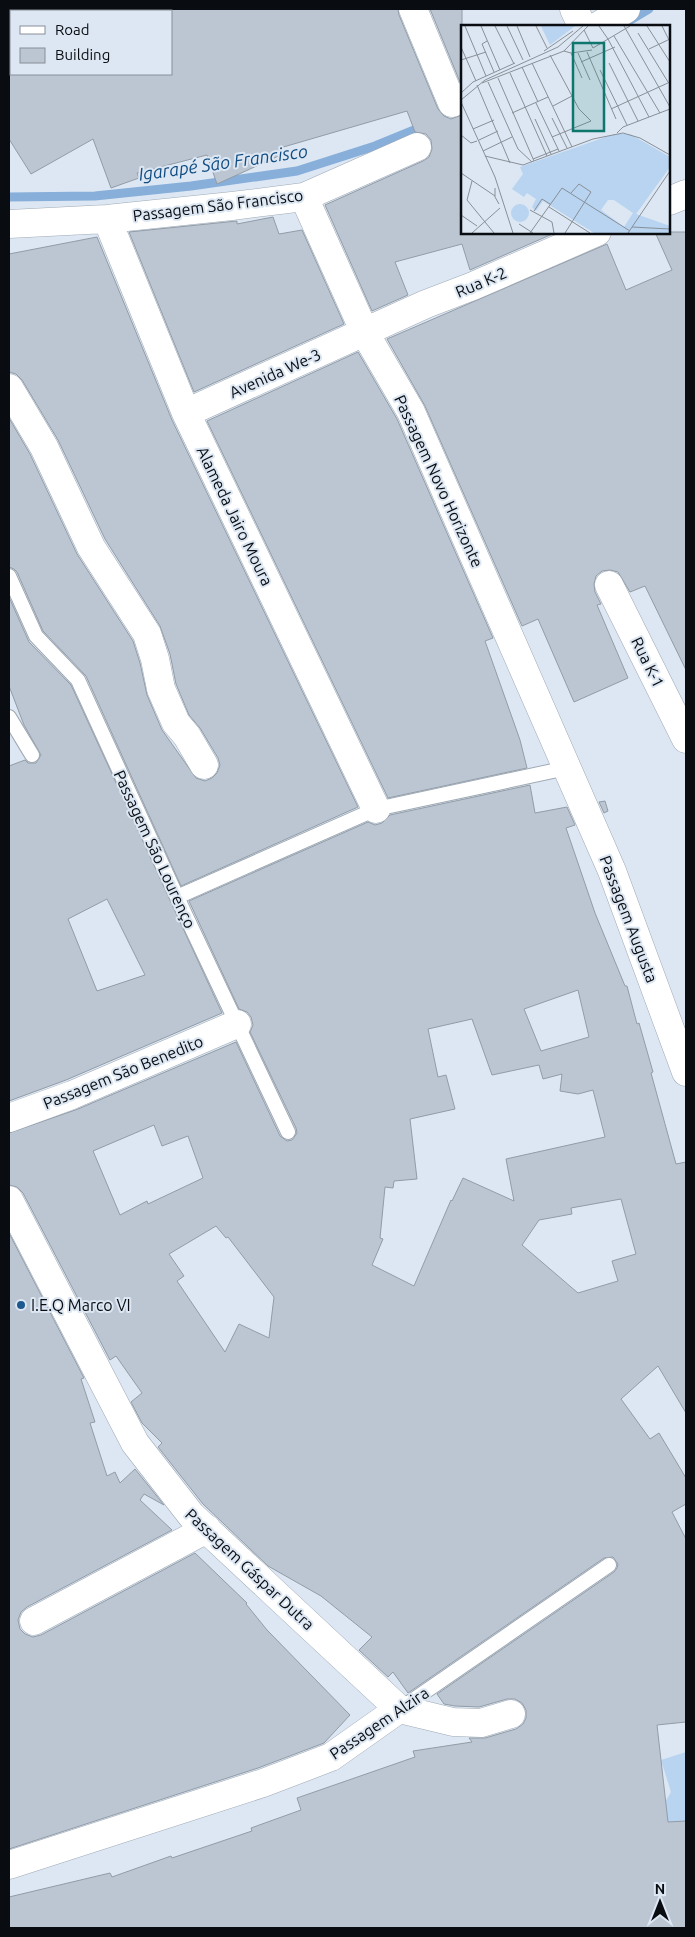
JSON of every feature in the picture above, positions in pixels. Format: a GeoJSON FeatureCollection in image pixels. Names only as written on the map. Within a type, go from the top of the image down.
{"type":"FeatureCollection","features":[{"type":"Feature","properties":{"kind":"street"},"geometry":{"type":"LineString","coordinates":[[413,9],[457,100]]}},
{"type":"Feature","properties":{"kind":"street"},"geometry":{"type":"LineString","coordinates":[[574,9],[582,25]]}},
{"type":"Feature","properties":{"kind":"street"},"geometry":{"type":"LineString","coordinates":[[600,25],[626,9]]}},
{"type":"Feature","properties":{"kind":"street","name":"Passagem São Francisco"},"geometry":{"type":"LineString","coordinates":[[9,224],[107,218],[304,197],[417,147]]}},
{"type":"Feature","properties":{"kind":"street"},"geometry":{"type":"LineString","coordinates":[[670,201],[686,194]]}},
{"type":"Feature","properties":{"kind":"street","name":"Passagem Novo Horizonte"},"geometry":{"type":"LineString","coordinates":[[304,197],[365,333],[411,412],[567,768]]}},
{"type":"Feature","properties":{"kind":"street","name":"Alameda Jairo Moura"},"geometry":{"type":"LineString","coordinates":[[107,218],[186,414],[376,809]]}},
{"type":"Feature","properties":{"kind":"street","name":"Rua K-2"},"geometry":{"type":"LineString","coordinates":[[365,333],[426,304],[473,286],[592,234]]}},
{"type":"Feature","properties":{"kind":"street","name":"Avenida We-3"},"geometry":{"type":"LineString","coordinates":[[186,414],[365,333]]}},
{"type":"Feature","properties":{"kind":"street"},"geometry":{"type":"LineString","coordinates":[[9,388],[44,447],[91,547],[147,634],[155,659],[161,689],[176,723],[187,736],[204,765]]}},
{"type":"Feature","properties":{"kind":"street","name":"Rua K-1"},"geometry":{"type":"LineString","coordinates":[[609,585],[686,740]]}},
{"type":"Feature","properties":{"kind":"street","name":"Passagem Augusta"},"geometry":{"type":"LineString","coordinates":[[567,768],[612,871],[686,1072]]}},
{"type":"Feature","properties":{"kind":"street","name":"Passagem São Benedito"},"geometry":{"type":"LineString","coordinates":[[9,1118],[72,1095],[237,1024]]}},
{"type":"Feature","properties":{"kind":"street","name":"Passagem Gáspar Dutra"},"geometry":{"type":"LineString","coordinates":[[9,1200],[134,1443],[190,1515],[400,1709]]}},
{"type":"Feature","properties":{"kind":"street"},"geometry":{"type":"LineString","coordinates":[[34,1621],[207,1530]]}},
{"type":"Feature","properties":{"kind":"street"},"geometry":{"type":"LineString","coordinates":[[400,1709],[438,1720],[462,1723],[480,1723],[511,1714]]}},
{"type":"Feature","properties":{"kind":"street","name":"Passagem Alzira"},"geometry":{"type":"LineString","coordinates":[[9,1865],[263,1783],[331,1757],[400,1709]]}},
{"type":"Feature","properties":{"kind":"lane","name":"Passagem São Lourenço"},"geometry":{"type":"LineString","coordinates":[[9,576],[36,636],[78,680],[177,897],[288,1132]]}},
{"type":"Feature","properties":{"kind":"lane"},"geometry":{"type":"LineString","coordinates":[[9,717],[32,755]]}},
{"type":"Feature","properties":{"kind":"lane"},"geometry":{"type":"LineString","coordinates":[[177,897],[376,809],[567,768]]}},
{"type":"Feature","properties":{"kind":"lane","name":"Passagem Alzira"},"geometry":{"type":"LineString","coordinates":[[400,1709],[609,1565]]}},
{"type":"Feature","properties":{"kind":"shaded area"},"geometry":{"type":"Polygon","coordinates":[[[686,1752],[686,1821],[646,1834],[671,1792],[661,1760],[686,1752]]]}},
{"type":"Feature","properties":{"kind":"building"},"geometry":{"type":"Polygon","coordinates":[[[398,9],[438,109],[444,116],[451,119],[461,115],[461,234],[552,234],[470,270],[462,244],[395,262],[408,295],[372,311],[325,205],[429,157],[432,149],[431,140],[426,134],[415,132],[407,111],[280,148],[283,154],[217,184],[207,155],[137,173],[139,178],[111,188],[93,139],[31,174],[9,139],[9,74],[172,75],[171,10],[398,9]]]}},
{"type":"Feature","properties":{"kind":"building"},"geometry":{"type":"Polygon","coordinates":[[[430,9],[462,9],[460,82],[430,9]]]}},
{"type":"Feature","properties":{"kind":"building"},"geometry":{"type":"Polygon","coordinates":[[[273,217],[279,234],[302,230],[344,324],[194,392],[129,232],[237,221],[237,224],[273,217]]]}},
{"type":"Feature","properties":{"kind":"building"},"geometry":{"type":"Polygon","coordinates":[[[686,232],[686,670],[645,586],[630,592],[618,572],[602,571],[596,576],[594,584],[595,592],[601,604],[597,605],[628,678],[574,702],[538,619],[522,626],[425,406],[387,339],[607,244],[626,290],[672,270],[656,234],[686,232]]]}},
{"type":"Feature","properties":{"kind":"building"},"geometry":{"type":"Polygon","coordinates":[[[97,237],[172,420],[358,807],[181,886],[86,676],[43,631],[17,572],[9,567],[9,418],[30,454],[77,554],[133,641],[147,695],[162,730],[196,778],[205,781],[212,778],[217,773],[220,765],[218,758],[200,728],[189,715],[176,684],[170,654],[160,626],[105,539],[58,440],[22,380],[16,374],[9,372],[9,254],[97,237]]]}},
{"type":"Feature","properties":{"kind":"building"},"geometry":{"type":"Polygon","coordinates":[[[358,352],[397,419],[493,638],[485,641],[520,740],[527,768],[388,798],[207,421],[358,352]]]}},
{"type":"Feature","properties":{"kind":"building"},"geometry":{"type":"Polygon","coordinates":[[[9,597],[29,642],[71,685],[222,1013],[66,1080],[9,1101],[9,766],[25,760],[28,763],[36,763],[41,755],[24,725],[9,686],[9,597]],[[107,899],[68,919],[97,991],[145,975],[107,899]]]}},
{"type":"Feature","properties":{"kind":"building"},"geometry":{"type":"Polygon","coordinates":[[[530,785],[535,813],[567,807],[575,825],[566,828],[595,913],[625,986],[627,986],[653,1072],[651,1073],[676,1164],[686,1162],[686,1413],[658,1366],[621,1399],[650,1439],[659,1433],[686,1478],[686,1504],[672,1512],[686,1539],[686,1722],[657,1725],[668,1822],[686,1821],[686,1928],[9,1928],[9,1897],[110,1873],[112,1877],[171,1856],[172,1858],[252,1831],[251,1828],[301,1810],[297,1798],[415,1757],[413,1751],[472,1742],[469,1738],[485,1738],[516,1729],[523,1724],[526,1718],[526,1710],[522,1703],[515,1699],[507,1699],[479,1707],[455,1706],[444,1704],[437,1694],[614,1572],[617,1568],[618,1564],[613,1557],[604,1558],[408,1693],[393,1672],[388,1677],[359,1650],[372,1637],[321,1596],[268,1566],[203,1504],[158,1447],[162,1443],[142,1423],[131,1402],[142,1393],[116,1356],[110,1360],[23,1193],[17,1187],[9,1185],[9,1133],[78,1109],[236,1042],[280,1136],[287,1141],[292,1140],[297,1133],[296,1128],[250,1032],[253,1025],[251,1017],[247,1012],[239,1009],[189,901],[368,822],[375,825],[382,823],[390,815],[530,785]],[[578,990],[524,1009],[541,1051],[589,1037],[578,990]],[[472,1019],[428,1029],[438,1077],[446,1075],[455,1109],[410,1119],[417,1179],[394,1181],[393,1188],[385,1187],[380,1238],[383,1239],[372,1265],[414,1286],[451,1200],[463,1178],[514,1201],[506,1159],[605,1137],[593,1090],[578,1094],[560,1091],[562,1074],[543,1079],[539,1065],[492,1075],[472,1019]],[[154,1125],[93,1151],[120,1215],[147,1201],[148,1204],[203,1178],[188,1136],[162,1146],[154,1125]],[[621,1199],[571,1208],[572,1214],[539,1220],[522,1245],[578,1293],[618,1281],[612,1261],[636,1254],[621,1199]],[[216,1226],[169,1254],[184,1276],[177,1281],[225,1352],[239,1324],[269,1338],[274,1297],[228,1237],[226,1238],[216,1226]]]}},
{"type":"Feature","properties":{"kind":"building"},"geometry":{"type":"Polygon","coordinates":[[[605,801],[608,811],[604,813],[599,802],[605,801]]]}},
{"type":"Feature","properties":{"kind":"building"},"geometry":{"type":"Polygon","coordinates":[[[9,1233],[84,1378],[81,1379],[95,1422],[90,1423],[107,1476],[115,1472],[120,1483],[135,1469],[164,1505],[144,1494],[140,1500],[172,1530],[27,1607],[21,1612],[18,1620],[20,1629],[25,1634],[33,1637],[41,1635],[195,1553],[247,1603],[267,1630],[350,1715],[324,1743],[258,1768],[9,1849],[9,1233]]]}},
{"type":"Feature","properties":{"kind":"waterway","name":"Igarapé São Francisco"},"geometry":{"type":"LineString","coordinates":[[629,21],[649,9]]}},
{"type":"Feature","properties":{"kind":"waterway","name":"Igarapé São Francisco"},"geometry":{"type":"LineString","coordinates":[[9,197],[95,196],[191,186],[297,171],[375,146],[424,126]]}},
{"type":"Feature","properties":{"kind":"place","name":"I.E.Q Marco VI"},"geometry":{"type":"Point","coordinates":[21,1305]}}]}
